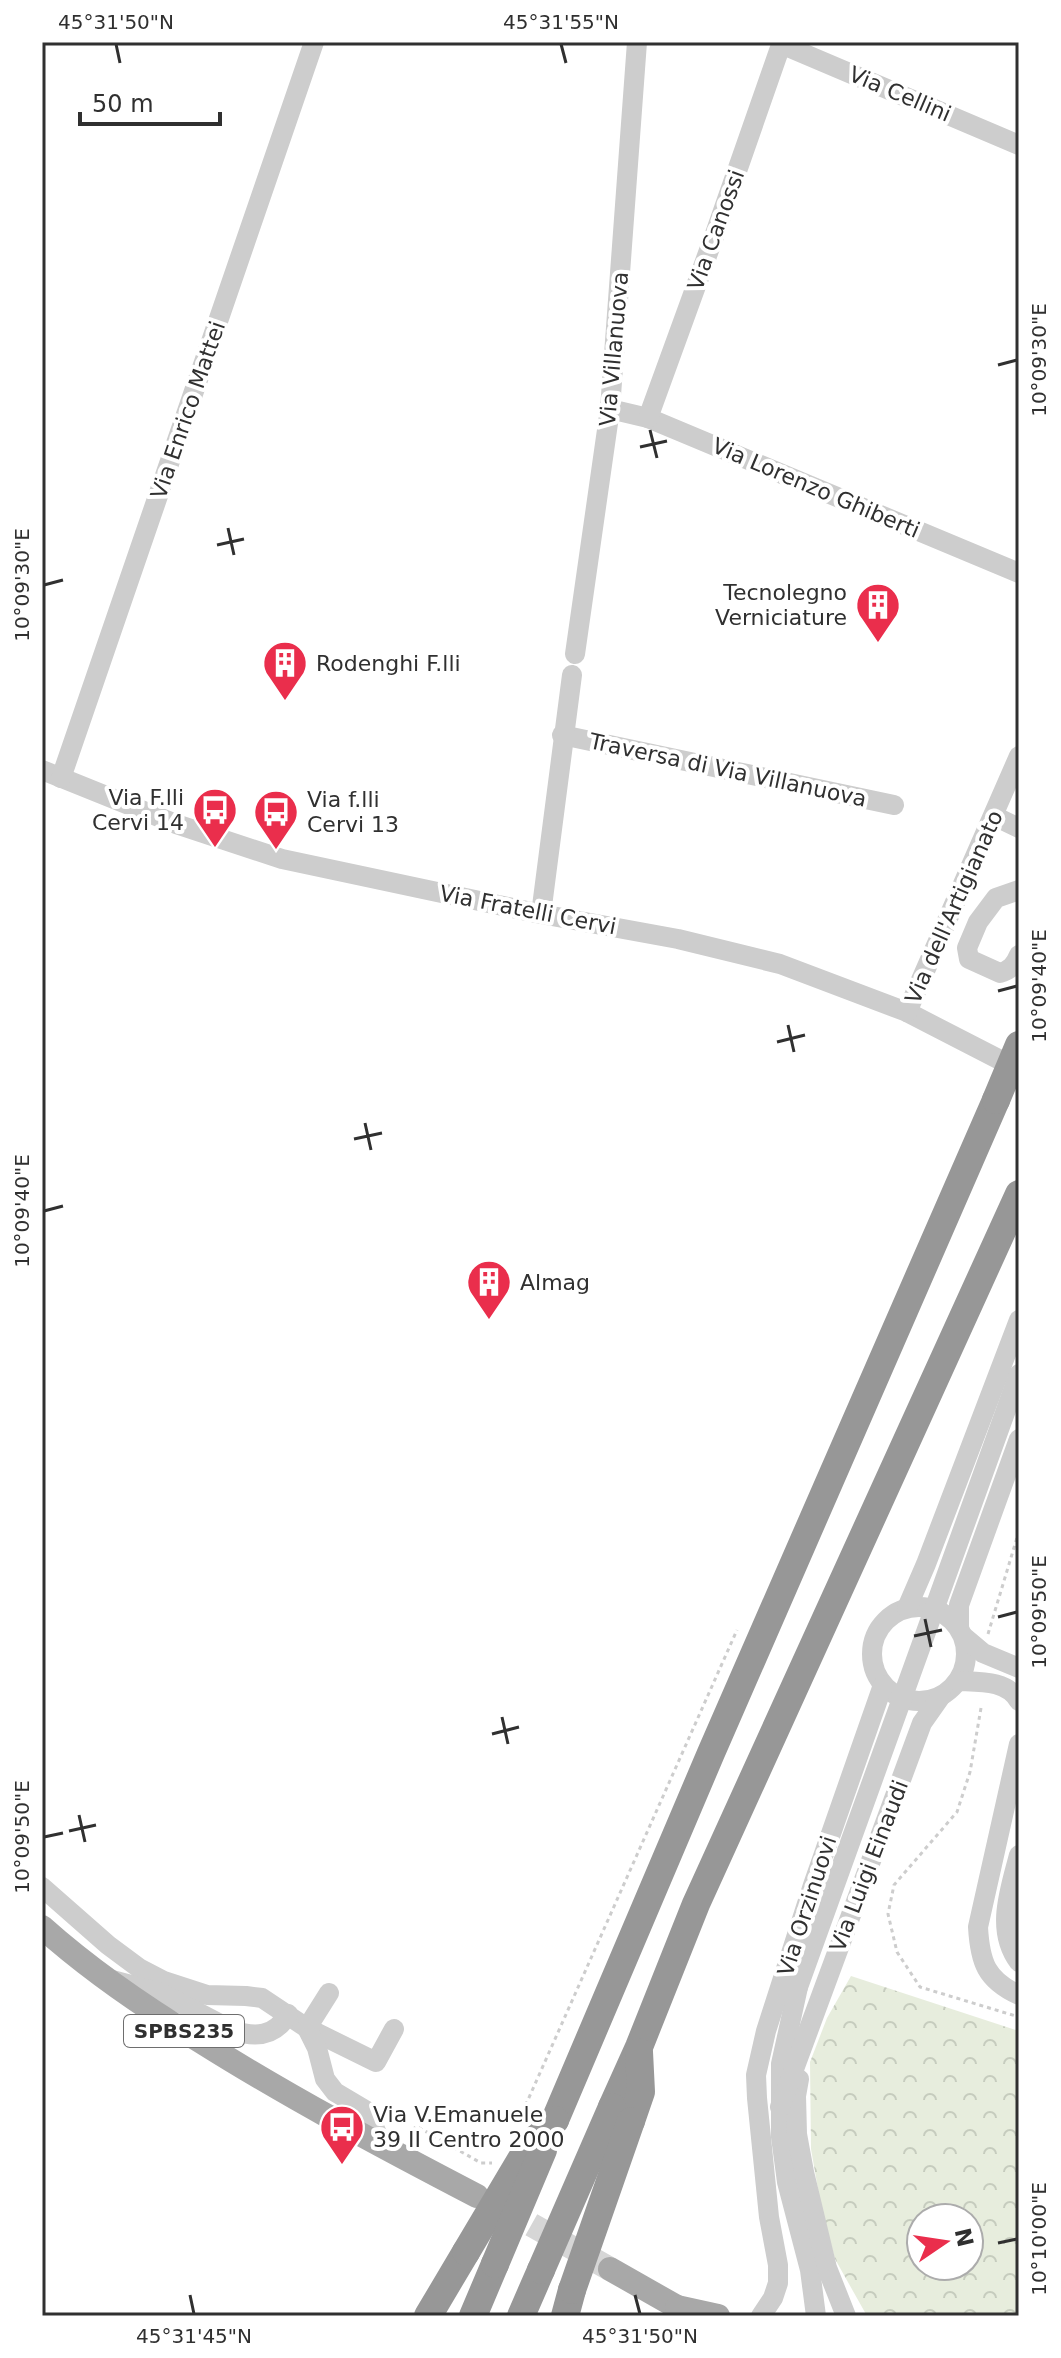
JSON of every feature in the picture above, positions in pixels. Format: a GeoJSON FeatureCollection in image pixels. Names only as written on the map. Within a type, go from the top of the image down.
{"type":"FeatureCollection","features":[{"type":"Feature","properties":{"kind":"highway"},"geometry":{"type":"LineString","coordinates":[[473,2316],[711,1753],[1014,1055]]}},
{"type":"Feature","properties":{"kind":"highway"},"geometry":{"type":"LineString","coordinates":[[569,2303],[639,2047],[696,1904],[1019,1194]]}},
{"type":"Feature","properties":{"kind":"highway"},"geometry":{"type":"LineString","coordinates":[[521,2316],[541,2270],[621,2114]]}},
{"type":"Feature","properties":{"kind":"highway"},"geometry":{"type":"LineString","coordinates":[[428,2316],[529,2146],[555,2120]]}},
{"type":"Feature","properties":{"kind":"main road","name":"SPBS235"},"geometry":{"type":"LineString","coordinates":[[42,1927],[104,1978],[159,2016],[266,2082],[477,2196]]}},
{"type":"Feature","properties":{"kind":"main road"},"geometry":{"type":"LineString","coordinates":[[610,2269],[682,2311],[718,2316]]}},
{"type":"Feature","properties":{"kind":"street","name":"Via Enrico Mattei"},"geometry":{"type":"LineString","coordinates":[[52,774],[314,42]]}},
{"type":"Feature","properties":{"kind":"street","name":"Via Villanuova"},"geometry":{"type":"LineString","coordinates":[[575,654],[610,409],[637,42]]}},
{"type":"Feature","properties":{"kind":"street","name":"Via Cellini"},"geometry":{"type":"LineString","coordinates":[[781,43],[1019,145]]}},
{"type":"Feature","properties":{"kind":"street","name":"Via Canossi"},"geometry":{"type":"LineString","coordinates":[[648,418],[781,43]]}},
{"type":"Feature","properties":{"kind":"street","name":"Via Lorenzo Ghiberti"},"geometry":{"type":"LineString","coordinates":[[610,409],[648,418],[1019,573]]}},
{"type":"Feature","properties":{"kind":"street"},"geometry":{"type":"LineString","coordinates":[[541,914],[572,675]]}},
{"type":"Feature","properties":{"kind":"street","name":"Traversa di Via Villanuova"},"geometry":{"type":"LineString","coordinates":[[562,735],[894,805]]}},
{"type":"Feature","properties":{"kind":"street","name":"Via dell'Artigianato"},"geometry":{"type":"LineString","coordinates":[[907,1012],[1019,756]]}},
{"type":"Feature","properties":{"kind":"street","name":"Via Fratelli Cervi"},"geometry":{"type":"LineString","coordinates":[[52,774],[176,824],[282,859],[541,914],[678,939],[780,964],[1014,1055]]}},
{"type":"Feature","properties":{"kind":"street"},"geometry":{"type":"LineString","coordinates":[[994,816],[1019,828]]}},
{"type":"Feature","properties":{"kind":"street"},"geometry":{"type":"LineString","coordinates":[[1019,890],[996,898],[978,922],[967,948],[969,959],[1000,973],[1008,971],[1019,955]]}},
{"type":"Feature","properties":{"kind":"street"},"geometry":{"type":"LineString","coordinates":[[907,1608],[1019,1320]]}},
{"type":"Feature","properties":{"kind":"street"},"geometry":{"type":"LineString","coordinates":[[816,2316],[810,2270],[787,2182],[780,2107],[781,2064],[798,1987],[1019,1374]]}},
{"type":"Feature","properties":{"kind":"street"},"geometry":{"type":"LineString","coordinates":[[1019,1439],[959,1605],[967,1660],[958,1681],[986,1682],[1004,1687],[1019,1701]]}},
{"type":"Feature","properties":{"kind":"street"},"geometry":{"type":"LineString","coordinates":[[941,1696],[926,1701],[910,1701],[895,1695],[883,1685],[871,1655],[881,1625],[893,1614],[921,1606],[936,1609],[949,1616],[983,1653],[1019,1668]]}},
{"type":"Feature","properties":{"kind":"street","name":"Via Luigi Einaudi"},"geometry":{"type":"LineString","coordinates":[[780,2107],[922,1723],[941,1696],[958,1681]]}},
{"type":"Feature","properties":{"kind":"street","name":"Via Orzinuovi"},"geometry":{"type":"LineString","coordinates":[[761,2316],[773,2298],[778,2283],[778,2265],[769,2217],[756,2075],[766,2031],[813,1885],[883,1685]]}},
{"type":"Feature","properties":{"kind":"street"},"geometry":{"type":"LineString","coordinates":[[1019,1744],[978,1927],[984,1965],[994,1980],[1019,1995]]}},
{"type":"Feature","properties":{"kind":"street"},"geometry":{"type":"LineString","coordinates":[[1019,1855],[1006,1909],[1005,1929],[1010,1950],[1019,1962]]}},
{"type":"Feature","properties":{"kind":"street"},"geometry":{"type":"LineString","coordinates":[[42,1887],[108,1945],[139,1968],[164,1981],[207,1995],[262,1998],[307,2028],[376,2062],[394,2029]]}},
{"type":"Feature","properties":{"kind":"street"},"geometry":{"type":"LineString","coordinates":[[104,1978],[161,1993],[244,2034],[259,2036],[271,2032],[282,2024],[288,2014]]}},
{"type":"Feature","properties":{"kind":"street"},"geometry":{"type":"LineString","coordinates":[[307,2028],[329,1993]]}},
{"type":"Feature","properties":{"kind":"street"},"geometry":{"type":"LineString","coordinates":[[307,2028],[317,2048],[325,2079],[335,2092],[367,2111],[391,2151]]}},
{"type":"Feature","properties":{"kind":"street","name":"Via Luigi Einaudi"},"geometry":{"type":"LineString","coordinates":[[805,2039],[796,2096],[797,2134],[827,2268],[846,2316]]}},
{"type":"Feature","properties":{"kind":"street","name":"Via Orzinuovi"},"geometry":{"type":"LineString","coordinates":[[761,2133],[781,2064]]}},
{"type":"Feature","properties":{"kind":"path"},"geometry":{"type":"LineString","coordinates":[[988,1635],[1019,1531]]}},
{"type":"Feature","properties":{"kind":"path"},"geometry":{"type":"LineString","coordinates":[[514,2132],[738,1627]]}},
{"type":"Feature","properties":{"kind":"path"},"geometry":{"type":"LineString","coordinates":[[981,1708],[970,1772],[957,1812],[894,1885],[888,1914],[897,1952],[920,1987],[1019,2017]]}},
{"type":"Feature","properties":{"kind":"path"},"geometry":{"type":"LineString","coordinates":[[391,2151],[416,2126],[481,2163],[491,2164],[500,2158]]}},
{"type":"Feature","properties":{"kind":"green space"},"geometry":{"type":"Polygon","coordinates":[[[851,1976],[1019,2031],[1019,2316],[867,2316],[835,2259],[822,2212],[811,2149],[810,2062],[827,2018],[851,1976]]]}},
{"type":"Feature","properties":{"kind":"tunnel"},"geometry":{"type":"LineString","coordinates":[[500,2207],[610,2269]]}},
{"type":"Feature","properties":{"kind":"place","name":"Tecnolegno Verniciature"},"geometry":{"type":"Point","coordinates":[878,644]}},
{"type":"Feature","properties":{"kind":"place","name":"Rodenghi F.lli"},"geometry":{"type":"Point","coordinates":[285,702]}},
{"type":"Feature","properties":{"kind":"place","name":"Via F.lli Cervi 14"},"geometry":{"type":"Point","coordinates":[215,849]}},
{"type":"Feature","properties":{"kind":"place","name":"Via f.lli Cervi 13"},"geometry":{"type":"Point","coordinates":[276,851]}},
{"type":"Feature","properties":{"kind":"place","name":"Almag"},"geometry":{"type":"Point","coordinates":[489,1321]}},
{"type":"Feature","properties":{"kind":"place","name":"Via V.Emanuele 39 II Centro 2000"},"geometry":{"type":"Point","coordinates":[342,2166]}}]}
